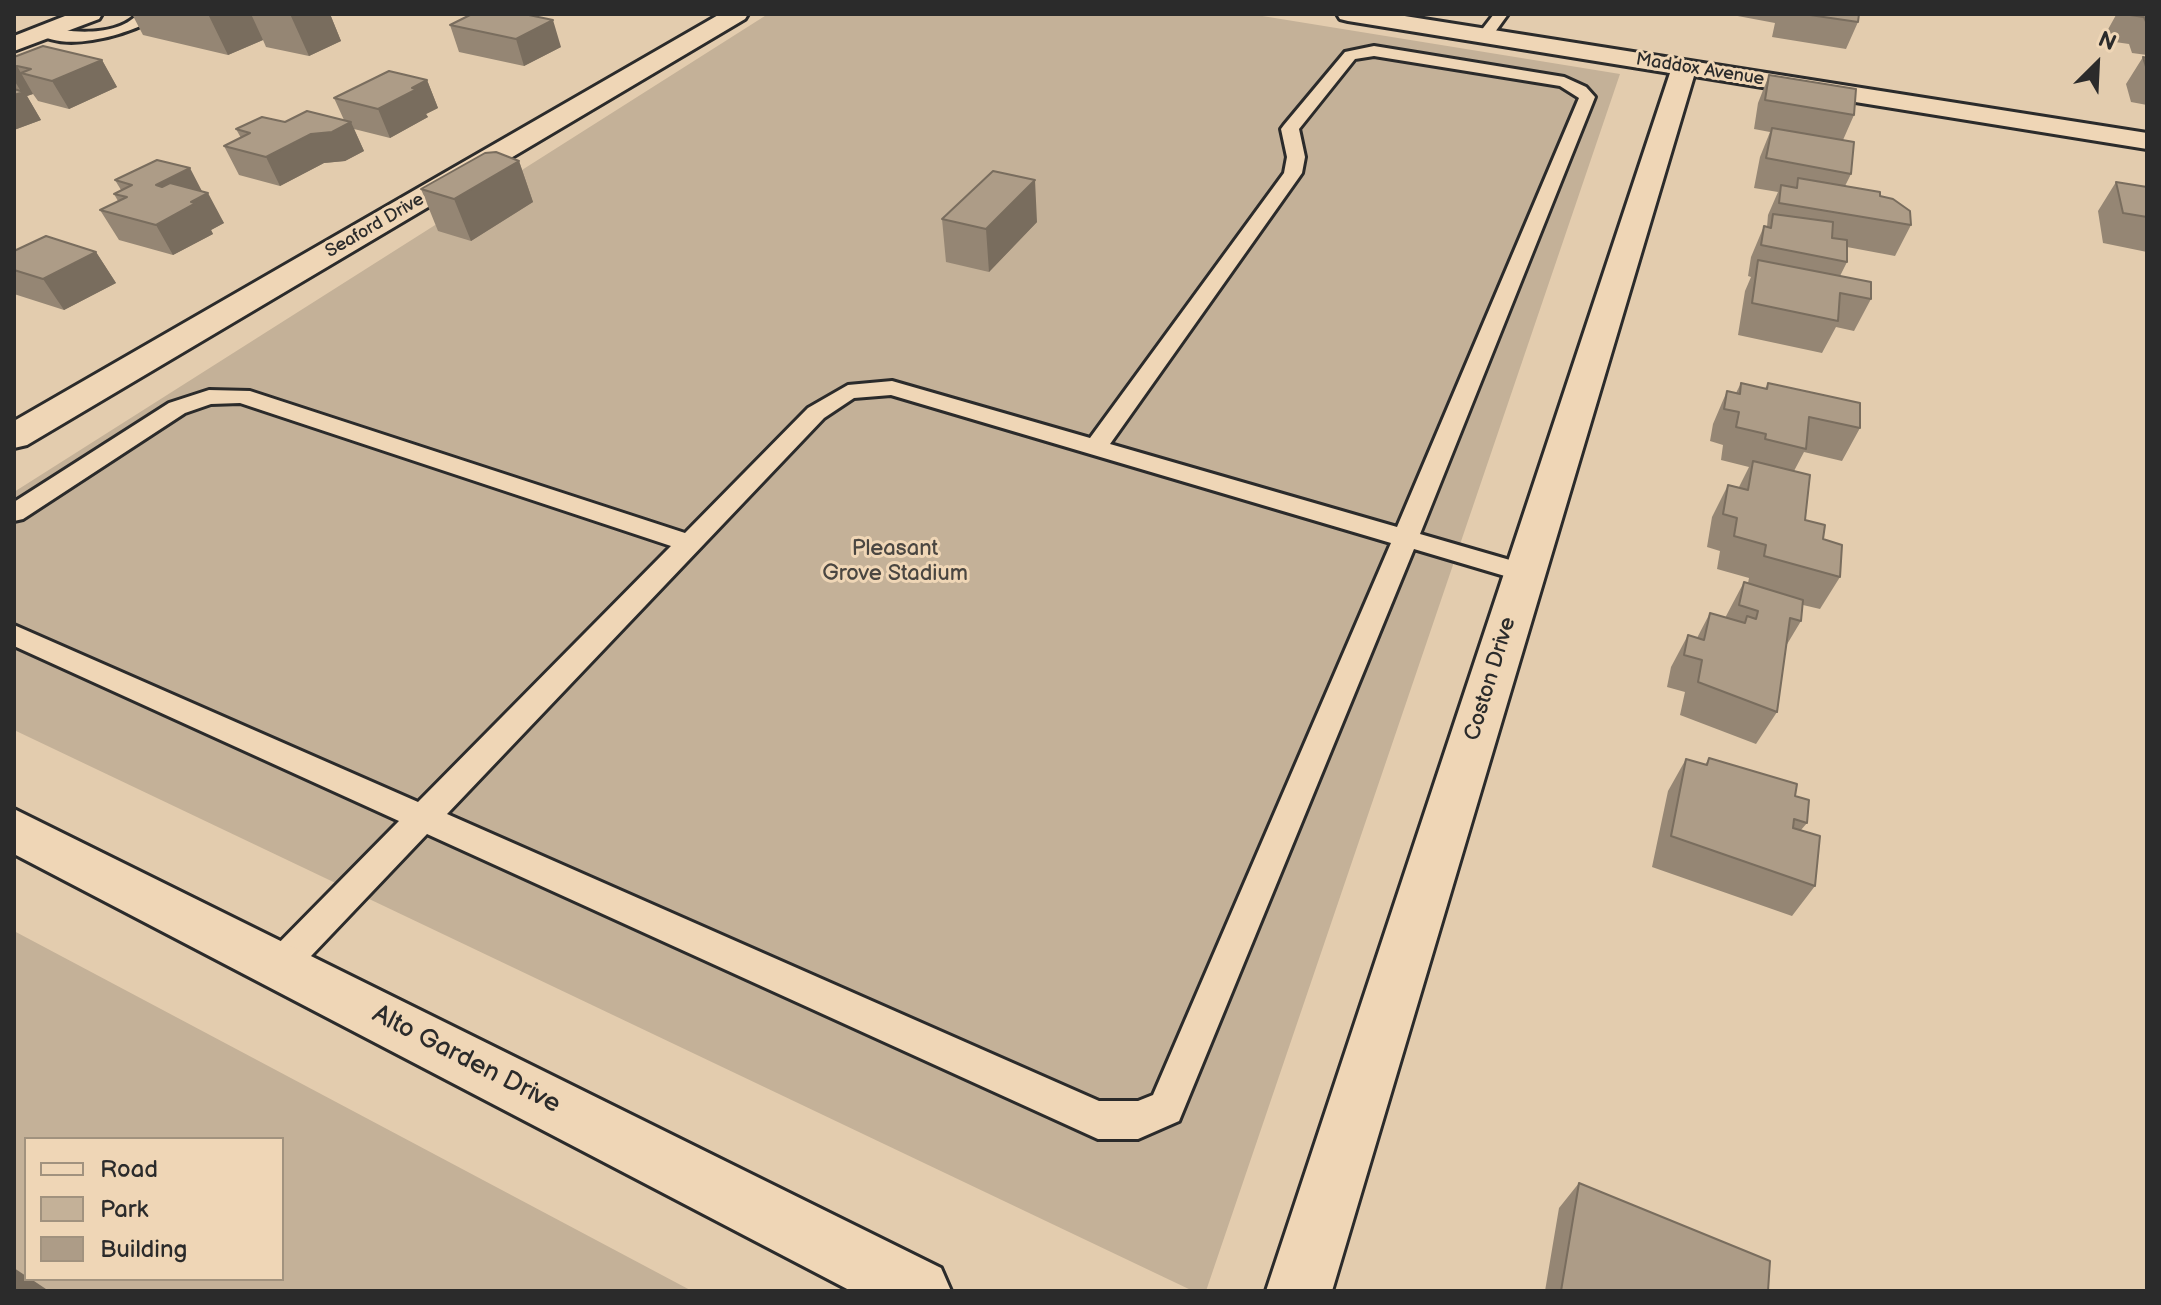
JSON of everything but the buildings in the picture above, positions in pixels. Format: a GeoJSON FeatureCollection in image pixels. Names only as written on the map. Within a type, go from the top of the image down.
{"type":"FeatureCollection","features":[{"type":"Feature","properties":{"kind":"street","name":"Seaford Drive"},"geometry":{"type":"LineString","coordinates":[[14,437],[737,14]]}},
{"type":"Feature","properties":{"kind":"street","name":"Maddox Avenue"},"geometry":{"type":"LineString","coordinates":[[1348,14],[2147,141]]}},
{"type":"Feature","properties":{"kind":"street"},"geometry":{"type":"LineString","coordinates":[[14,25],[44,32]]}},
{"type":"Feature","properties":{"kind":"street"},"geometry":{"type":"LineString","coordinates":[[14,44],[44,32],[93,26]]}},
{"type":"Feature","properties":{"kind":"street","name":"Coston Drive"},"geometry":{"type":"LineString","coordinates":[[1299,1291],[1684,67]]}},
{"type":"Feature","properties":{"kind":"street","name":"Alto Garden Drive"},"geometry":{"type":"LineString","coordinates":[[14,830],[918,1291]]}},
{"type":"Feature","properties":{"kind":"lane"},"geometry":{"type":"LineString","coordinates":[[76,51],[89,46],[93,26],[129,27],[144,19],[145,14]]}},
{"type":"Feature","properties":{"kind":"lane"},"geometry":{"type":"LineString","coordinates":[[1485,36],[1501,14]]}},
{"type":"Feature","properties":{"kind":"lane"},"geometry":{"type":"LineString","coordinates":[[14,635],[1098,1120],[1138,1120],[1166,1108],[1587,97],[1564,82],[1374,51],[1350,55],[1290,129],[1296,157],[1293,173],[1096,447]]}},
{"type":"Feature","properties":{"kind":"lane"},"geometry":{"type":"LineString","coordinates":[[280,965],[816,413],[848,392],[892,388],[1525,573]]}},
{"type":"Feature","properties":{"kind":"lane"},"geometry":{"type":"LineString","coordinates":[[14,513],[177,408],[209,397],[242,396],[689,543]]}},
{"type":"Feature","properties":{"kind":"green space","name":"Pleasant Grove Stadium"},"geometry":{"type":"Polygon","coordinates":[[[768,14],[1250,14],[1620,74],[1206,1291],[1193,1291],[14,730],[14,492],[768,14]]]}},
{"type":"Feature","properties":{"kind":"green space"},"geometry":{"type":"Polygon","coordinates":[[[14,931],[692,1291],[14,1291],[14,931]]]}}]}
